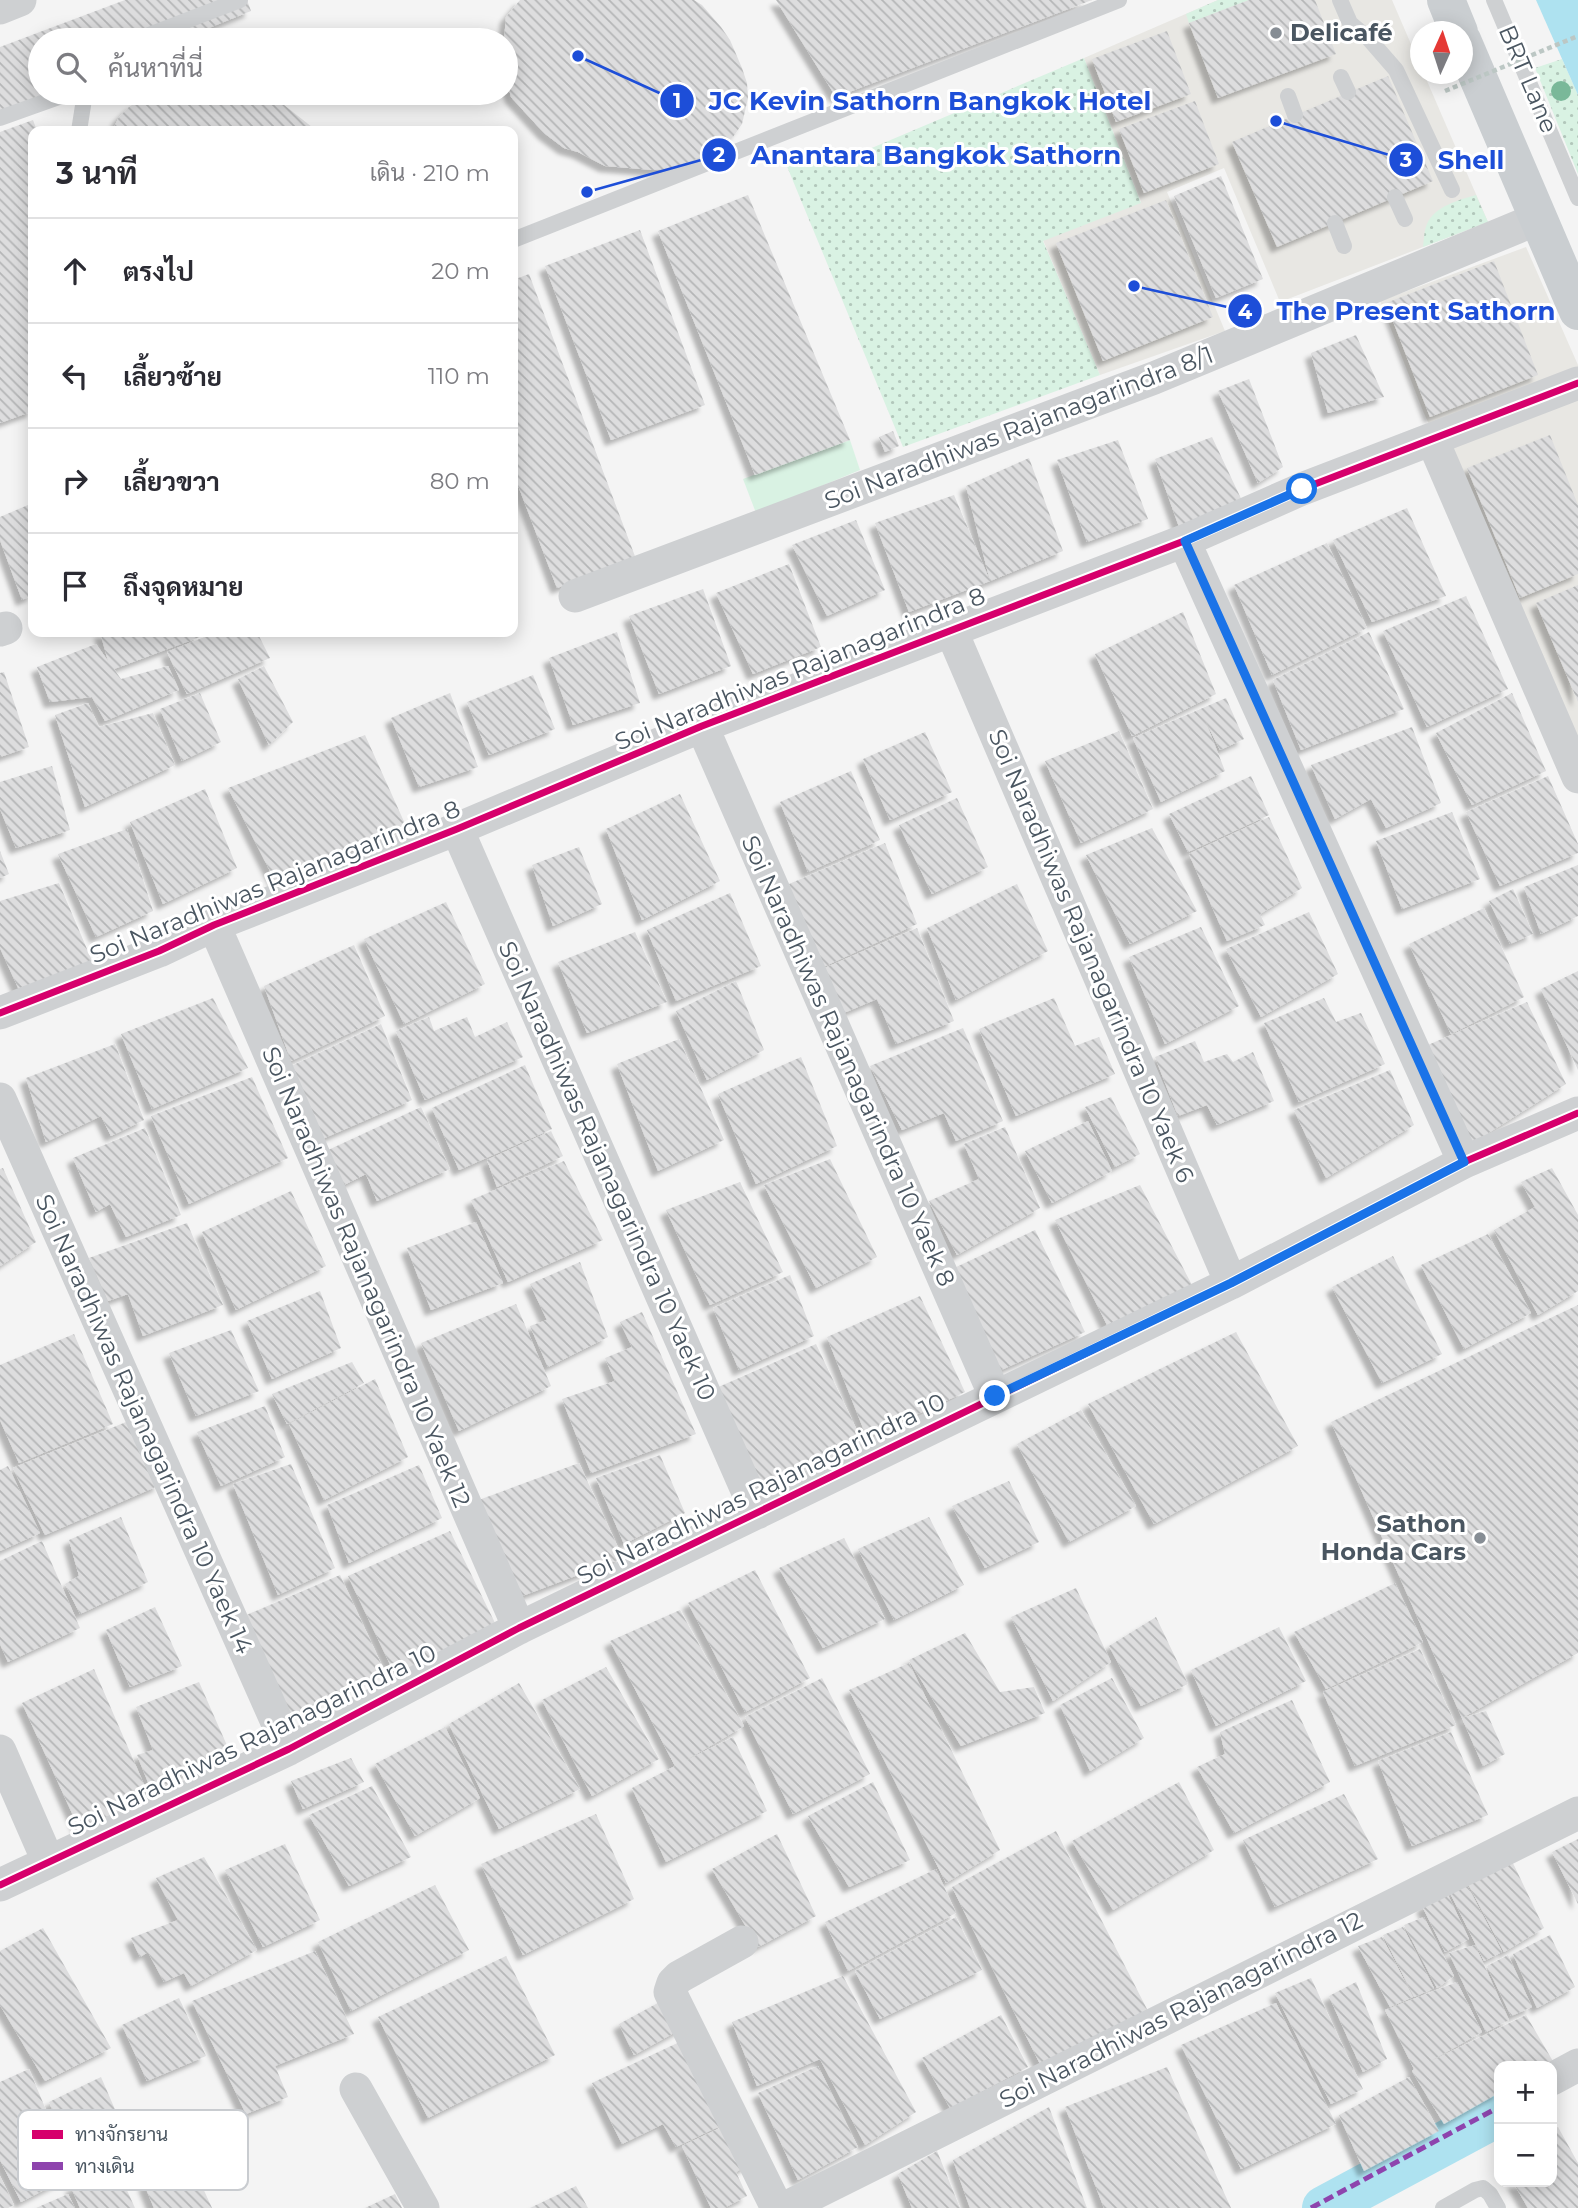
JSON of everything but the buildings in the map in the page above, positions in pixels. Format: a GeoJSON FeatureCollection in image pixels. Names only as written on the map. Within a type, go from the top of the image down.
{"type":"FeatureCollection","features":[{"type":"Feature","properties":{"kind":"main road"},"geometry":{"type":"LineString","coordinates":[[1446,0],[1455,21]]}},
{"type":"Feature","properties":{"kind":"main road"},"geometry":{"type":"LineString","coordinates":[[1473,66],[1578,312]]}},
{"type":"Feature","properties":{"kind":"street"},"geometry":{"type":"LineString","coordinates":[[0,8],[20,0]]}},
{"type":"Feature","properties":{"kind":"street","name":"Soi Naradhiwas Rajanagarindra 8/1"},"geometry":{"type":"LineString","coordinates":[[575,596],[1154,378],[1538,219]]}},
{"type":"Feature","properties":{"kind":"street","name":"Soi Naradhiwas Rajanagarindra 8"},"geometry":{"type":"LineString","coordinates":[[0,1013],[159,951],[214,925],[457,829],[702,726],[1185,541],[1302,489],[1578,383]]}},
{"type":"Feature","properties":{"kind":"street"},"geometry":{"type":"LineString","coordinates":[[1432,439],[1578,777]]}},
{"type":"Feature","properties":{"kind":"street"},"geometry":{"type":"LineString","coordinates":[[1185,541],[1464,1162]]}},
{"type":"Feature","properties":{"kind":"street","name":"Soi Naradhiwas Rajanagarindra 10 Yaek 6"},"geometry":{"type":"LineString","coordinates":[[951,630],[1231,1283]]}},
{"type":"Feature","properties":{"kind":"street","name":"Soi Naradhiwas Rajanagarindra 10 Yaek 8"},"geometry":{"type":"LineString","coordinates":[[702,726],[995,1396]]}},
{"type":"Feature","properties":{"kind":"street","name":"Soi Naradhiwas Rajanagarindra 10 Yaek 10"},"geometry":{"type":"LineString","coordinates":[[457,829],[757,1513]]}},
{"type":"Feature","properties":{"kind":"street","name":"Soi Naradhiwas Rajanagarindra 10 Yaek 12"},"geometry":{"type":"LineString","coordinates":[[214,925],[519,1628]]}},
{"type":"Feature","properties":{"kind":"street","name":"Soi Naradhiwas Rajanagarindra 10 Yaek 14"},"geometry":{"type":"LineString","coordinates":[[0,1099],[289,1749]]}},
{"type":"Feature","properties":{"kind":"street","name":"Soi Naradhiwas Rajanagarindra 10"},"geometry":{"type":"LineString","coordinates":[[0,1885],[289,1749],[519,1628],[1231,1283],[1464,1162],[1578,1113]]}},
{"type":"Feature","properties":{"kind":"street"},"geometry":{"type":"LineString","coordinates":[[0,1751],[48,1861]]}},
{"type":"Feature","properties":{"kind":"street","name":"Soi Naradhiwas Rajanagarindra 12"},"geometry":{"type":"LineString","coordinates":[[785,2208],[1578,1813]]}},
{"type":"Feature","properties":{"kind":"street"},"geometry":{"type":"LineString","coordinates":[[742,1942],[679,1977],[673,1983],[670,1993],[777,2208]]}},
{"type":"Feature","properties":{"kind":"street"},"geometry":{"type":"LineString","coordinates":[[1557,2076],[1578,2065]]}},
{"type":"Feature","properties":{"kind":"street"},"geometry":{"type":"LineString","coordinates":[[356,2088],[423,2208]]}},
{"type":"Feature","properties":{"kind":"lane"},"geometry":{"type":"LineString","coordinates":[[167,28],[240,0]]}},
{"type":"Feature","properties":{"kind":"lane"},"geometry":{"type":"LineString","coordinates":[[518,238],[1119,0]]}},
{"type":"Feature","properties":{"kind":"lane"},"geometry":{"type":"LineString","coordinates":[[1340,0],[1350,23],[1369,39],[1396,70],[1452,190]]}},
{"type":"Feature","properties":{"kind":"lane","name":"BRT Lane"},"geometry":{"type":"LineString","coordinates":[[1494,0],[1578,198]]}},
{"type":"Feature","properties":{"kind":"lane"},"geometry":{"type":"LineString","coordinates":[[1341,77],[1348,92]]}},
{"type":"Feature","properties":{"kind":"lane"},"geometry":{"type":"LineString","coordinates":[[1287,96],[1295,115]]}},
{"type":"Feature","properties":{"kind":"lane"},"geometry":{"type":"LineString","coordinates":[[0,118],[36,105]]}},
{"type":"Feature","properties":{"kind":"lane"},"geometry":{"type":"LineString","coordinates":[[80,126],[83,105]]}},
{"type":"Feature","properties":{"kind":"lane"},"geometry":{"type":"LineString","coordinates":[[1395,197],[1405,219]]}},
{"type":"Feature","properties":{"kind":"lane"},"geometry":{"type":"LineString","coordinates":[[1335,223],[1344,246]]}},
{"type":"Feature","properties":{"kind":"lane"},"geometry":{"type":"LineString","coordinates":[[1443,2208],[1483,2188],[1498,2208]]}},
{"type":"Feature","properties":{"kind":"path"},"geometry":{"type":"LineString","coordinates":[[1445,91],[1578,36]]}},
{"type":"Feature","properties":{"kind":"shaded area"},"geometry":{"type":"Polygon","coordinates":[[[1218,0],[1392,0],[1410,42],[1410,84],[1428,84],[1488,222],[1280,302],[1224,168],[1167,192],[1225,331],[1100,375],[1043,240],[1141,202],[1084,58],[1218,0]]]}},
{"type":"Feature","properties":{"kind":"shaded area"},"geometry":{"type":"Polygon","coordinates":[[[1526,247],[1578,365],[1578,756],[1423,411],[1380,301],[1526,247]]]}},
{"type":"Feature","properties":{"kind":"green space"},"geometry":{"type":"Polygon","coordinates":[[[1218,0],[1249,0],[1189,23],[1186,14],[1218,0]]]}},
{"type":"Feature","properties":{"kind":"green space"},"geometry":{"type":"Polygon","coordinates":[[[1084,58],[1141,203],[1043,241],[1100,375],[903,447],[786,164],[841,161],[1084,58]]]}},
{"type":"Feature","properties":{"kind":"green space"},"geometry":{"type":"Polygon","coordinates":[[[1562,59],[1578,95],[1578,174],[1535,68],[1562,59]]]}},
{"type":"Feature","properties":{"kind":"green space"},"geometry":{"type":"Polygon","coordinates":[[[1476,195],[1488,222],[1423,247],[1426,226],[1436,213],[1448,205],[1476,195]]]}},
{"type":"Feature","properties":{"kind":"green space"},"geometry":{"type":"Polygon","coordinates":[[[850,440],[860,470],[756,513],[743,479],[850,440]]]}},
{"type":"Feature","properties":{"kind":"water"},"geometry":{"type":"Polygon","coordinates":[[[1536,0],[1578,0],[1578,95],[1536,0]]]}},
{"type":"Feature","properties":{"kind":"waterway"},"geometry":{"type":"LineString","coordinates":[[1324,2208],[1494,2117]]}},
{"type":"Feature","properties":{"kind":"marked path"},"geometry":{"type":"LineString","coordinates":[[1311,2208],[1494,2110]]}},
{"type":"Feature","properties":{"kind":"cycle path"},"geometry":{"type":"LineString","coordinates":[[0,1013],[159,951],[214,925],[457,829],[702,726],[1184,541],[1302,489],[1578,383]]}},
{"type":"Feature","properties":{"kind":"cycle path"},"geometry":{"type":"LineString","coordinates":[[0,1885],[289,1749],[519,1628],[1231,1283],[1464,1162],[1578,1113]]}},
{"type":"Feature","properties":{"kind":"place","name":"Delicafé"},"geometry":{"type":"Point","coordinates":[1276,33]}},
{"type":"Feature","properties":{"kind":"place","name":"JC Kevin Sathorn Bangkok Hotel"},"geometry":{"type":"Point","coordinates":[578,56]}},
{"type":"Feature","properties":{"kind":"place","name":"Shell"},"geometry":{"type":"Point","coordinates":[1276,121]}},
{"type":"Feature","properties":{"kind":"place","name":"Anantara Bangkok Sathorn"},"geometry":{"type":"Point","coordinates":[587,192]}},
{"type":"Feature","properties":{"kind":"place","name":"The Present Sathorn"},"geometry":{"type":"Point","coordinates":[1134,286]}},
{"type":"Feature","properties":{"kind":"place","name":"Sathon Honda Cars"},"geometry":{"type":"Point","coordinates":[1480,1538]}},
{"type":"Feature","properties":{"kind":"route"},"geometry":{"type":"LineString","coordinates":[[995,1396],[1231,1283],[1464,1162],[1185,541],[1302,489]]}}]}
